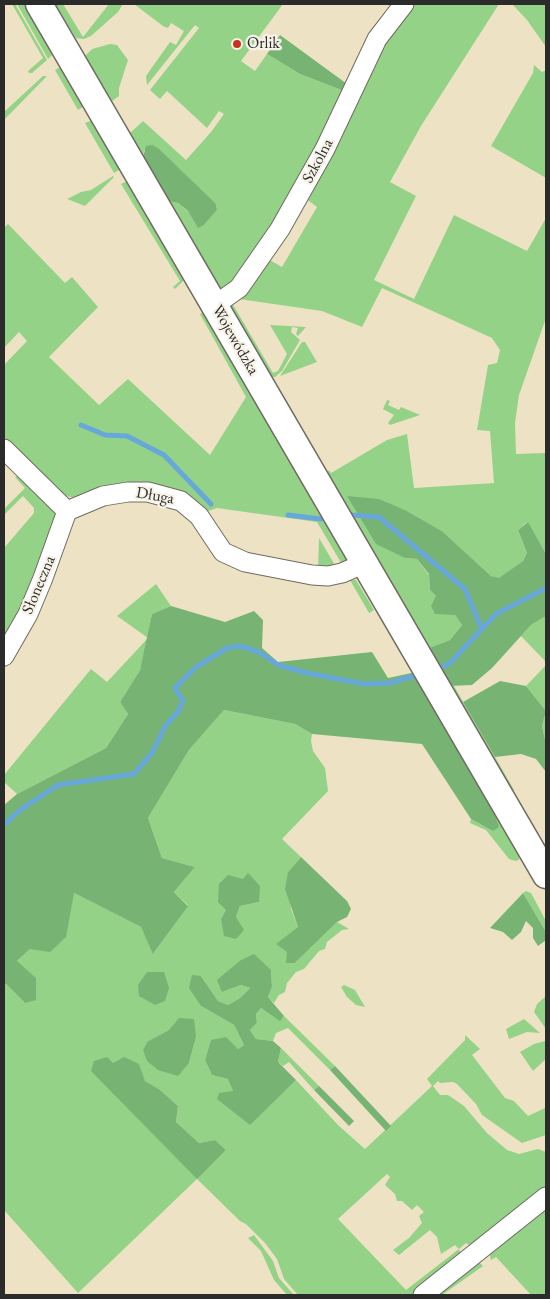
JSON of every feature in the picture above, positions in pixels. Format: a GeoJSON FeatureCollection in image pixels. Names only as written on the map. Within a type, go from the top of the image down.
{"type":"FeatureCollection","features":[{"type":"Feature","properties":{"kind":"main road","name":"Wojewódzka"},"geometry":{"type":"LineString","coordinates":[[39,4],[546,875]]}},
{"type":"Feature","properties":{"kind":"street","name":"Szkolna"},"geometry":{"type":"LineString","coordinates":[[215,305],[231,296],[243,283],[280,229],[325,148],[377,39],[404,4]]}},
{"type":"Feature","properties":{"kind":"street"},"geometry":{"type":"LineString","coordinates":[[4,449],[67,511]]}},
{"type":"Feature","properties":{"kind":"street","name":"Długa"},"geometry":{"type":"LineString","coordinates":[[67,511],[103,496],[128,492],[148,492],[181,500],[199,516],[224,552],[245,562],[312,576],[342,574],[365,563]]}},
{"type":"Feature","properties":{"kind":"street","name":"Słoneczna"},"geometry":{"type":"LineString","coordinates":[[4,656],[28,614],[67,511]]}},
{"type":"Feature","properties":{"kind":"street"},"geometry":{"type":"LineString","coordinates":[[423,1295],[546,1197]]}},
{"type":"Feature","properties":{"kind":"green space"},"geometry":{"type":"Polygon","coordinates":[[[12,4],[15,4],[47,60],[32,73],[28,71],[43,58],[12,4]]]}},
{"type":"Feature","properties":{"kind":"green space"},"geometry":{"type":"Polygon","coordinates":[[[17,4],[27,4],[55,52],[48,59],[17,4]]]}},
{"type":"Feature","properties":{"kind":"green space"},"geometry":{"type":"Polygon","coordinates":[[[55,4],[63,4],[83,37],[109,4],[123,4],[118,12],[91,36],[84,39],[76,38],[55,4]]]}},
{"type":"Feature","properties":{"kind":"green space"},"geometry":{"type":"Polygon","coordinates":[[[134,4],[283,4],[241,61],[255,71],[267,54],[300,74],[344,91],[318,147],[245,273],[221,293],[168,201],[178,203],[204,225],[217,210],[216,204],[144,150],[143,157],[130,133],[143,121],[186,160],[224,114],[219,111],[207,128],[167,91],[160,99],[150,90],[199,28],[195,25],[147,85],[146,76],[170,42],[176,45],[184,31],[171,23],[168,28],[163,26],[134,4]]]}},
{"type":"Feature","properties":{"kind":"green space"},"geometry":{"type":"Polygon","coordinates":[[[410,4],[499,4],[421,126],[390,182],[416,196],[374,280],[414,299],[454,215],[527,251],[546,218],[546,318],[519,395],[515,423],[516,454],[546,453],[546,554],[527,522],[518,530],[527,553],[523,561],[499,579],[491,576],[442,531],[407,511],[405,558],[417,559],[429,575],[430,590],[455,615],[462,625],[450,640],[429,648],[327,473],[329,470],[331,473],[387,440],[407,434],[414,488],[494,483],[490,431],[477,430],[488,365],[497,363],[500,350],[492,338],[382,288],[362,327],[322,311],[239,299],[268,259],[282,267],[317,207],[305,198],[367,71],[410,4]]]}},
{"type":"Feature","properties":{"kind":"green space"},"geometry":{"type":"Polygon","coordinates":[[[512,4],[546,4],[546,47],[527,20],[512,4]]]}},
{"type":"Feature","properties":{"kind":"green space"},"geometry":{"type":"Polygon","coordinates":[[[280,35],[347,84],[344,91],[300,74],[267,54],[280,35]]]}},
{"type":"Feature","properties":{"kind":"green space"},"geometry":{"type":"Polygon","coordinates":[[[110,44],[117,45],[128,60],[119,88],[119,96],[112,101],[85,56],[92,49],[110,44]]]}},
{"type":"Feature","properties":{"kind":"green space"},"geometry":{"type":"Polygon","coordinates":[[[534,65],[542,72],[546,70],[546,178],[491,146],[533,73],[534,65]]]}},
{"type":"Feature","properties":{"kind":"green space"},"geometry":{"type":"Polygon","coordinates":[[[62,66],[84,106],[78,110],[55,70],[62,66]]]}},
{"type":"Feature","properties":{"kind":"green space"},"geometry":{"type":"Polygon","coordinates":[[[43,76],[47,76],[4,120],[4,112],[43,76]]]}},
{"type":"Feature","properties":{"kind":"green space"},"geometry":{"type":"Polygon","coordinates":[[[93,120],[122,168],[114,173],[85,123],[93,120]]]}},
{"type":"Feature","properties":{"kind":"green space"},"geometry":{"type":"Polygon","coordinates":[[[152,145],[159,149],[216,204],[217,210],[204,225],[198,228],[188,211],[178,203],[168,201],[143,157],[146,146],[152,145]]]}},
{"type":"Feature","properties":{"kind":"green space"},"geometry":{"type":"Polygon","coordinates":[[[113,176],[85,206],[67,199],[81,192],[91,190],[113,176]]]}},
{"type":"Feature","properties":{"kind":"green space"},"geometry":{"type":"Polygon","coordinates":[[[129,180],[186,278],[175,289],[173,287],[180,281],[121,184],[129,180]]]}},
{"type":"Feature","properties":{"kind":"green space"},"geometry":{"type":"Polygon","coordinates":[[[8,224],[65,283],[72,277],[98,307],[49,357],[99,405],[128,379],[210,455],[246,397],[200,314],[205,311],[350,563],[343,566],[317,522],[217,508],[203,513],[183,501],[81,499],[56,494],[4,443],[4,365],[27,341],[19,332],[4,348],[4,228],[8,224]]]}},
{"type":"Feature","properties":{"kind":"green space"},"geometry":{"type":"Polygon","coordinates":[[[232,303],[273,373],[278,371],[287,354],[270,325],[306,327],[298,336],[296,334],[298,328],[292,327],[291,332],[300,340],[282,371],[275,377],[270,377],[230,306],[232,303]]]}},
{"type":"Feature","properties":{"kind":"green space"},"geometry":{"type":"Polygon","coordinates":[[[302,342],[305,342],[317,362],[280,376],[302,342]]]}},
{"type":"Feature","properties":{"kind":"green space"},"geometry":{"type":"Polygon","coordinates":[[[387,400],[390,401],[388,405],[399,410],[401,407],[420,415],[390,425],[388,423],[394,415],[383,409],[387,400]]]}},
{"type":"Feature","properties":{"kind":"green space"},"geometry":{"type":"Polygon","coordinates":[[[19,476],[61,516],[36,583],[4,635],[4,548],[34,513],[34,508],[23,496],[4,515],[4,509],[25,488],[15,477],[19,476]]]}},
{"type":"Feature","properties":{"kind":"green space"},"geometry":{"type":"Polygon","coordinates":[[[347,496],[379,499],[407,511],[442,531],[491,576],[499,578],[523,561],[527,553],[518,530],[528,522],[546,554],[546,616],[531,625],[492,668],[472,685],[449,686],[429,648],[450,640],[462,625],[455,615],[435,614],[431,606],[436,596],[430,590],[429,574],[417,559],[405,558],[376,544],[347,496]]]}},
{"type":"Feature","properties":{"kind":"green space"},"geometry":{"type":"Polygon","coordinates":[[[319,538],[336,567],[318,570],[319,538]]]}},
{"type":"Feature","properties":{"kind":"green space"},"geometry":{"type":"Polygon","coordinates":[[[350,580],[356,580],[374,610],[369,613],[350,580]]]}},
{"type":"Feature","properties":{"kind":"green space"},"geometry":{"type":"Polygon","coordinates":[[[156,584],[171,606],[152,614],[148,638],[117,616],[156,584]]]}},
{"type":"Feature","properties":{"kind":"green space"},"geometry":{"type":"Polygon","coordinates":[[[171,606],[225,622],[254,611],[263,620],[262,648],[278,662],[372,652],[388,678],[416,672],[488,795],[499,827],[493,831],[471,819],[422,744],[312,734],[295,724],[224,710],[189,750],[148,818],[162,858],[195,867],[174,892],[188,906],[153,954],[141,927],[74,893],[66,937],[50,952],[30,949],[17,961],[36,978],[36,1000],[25,1003],[6,984],[4,985],[4,805],[17,794],[106,748],[128,714],[120,702],[140,670],[152,614],[171,606]]]}},
{"type":"Feature","properties":{"kind":"green space"},"geometry":{"type":"Polygon","coordinates":[[[546,616],[546,662],[521,636],[531,625],[546,616]]]}},
{"type":"Feature","properties":{"kind":"green space"},"geometry":{"type":"Polygon","coordinates":[[[148,638],[140,670],[120,702],[128,714],[106,748],[17,794],[4,782],[4,775],[91,669],[107,682],[148,638]]]}},
{"type":"Feature","properties":{"kind":"green space"},"geometry":{"type":"Polygon","coordinates":[[[546,665],[546,711],[526,686],[546,665]]]}},
{"type":"Feature","properties":{"kind":"green space"},"geometry":{"type":"Polygon","coordinates":[[[500,681],[526,686],[546,711],[542,726],[546,744],[546,772],[536,759],[521,754],[495,757],[463,702],[500,681]]]}},
{"type":"Feature","properties":{"kind":"green space"},"geometry":{"type":"Polygon","coordinates":[[[449,686],[454,686],[514,790],[510,792],[449,686]]]}},
{"type":"Feature","properties":{"kind":"green space"},"geometry":{"type":"Polygon","coordinates":[[[224,710],[295,724],[312,734],[313,751],[325,768],[328,791],[282,839],[301,857],[288,872],[291,909],[298,927],[287,952],[295,963],[337,922],[349,929],[342,930],[327,942],[325,949],[319,951],[304,969],[296,972],[287,983],[285,992],[279,995],[274,1003],[268,997],[272,987],[271,970],[222,992],[241,985],[250,988],[240,998],[228,1005],[218,1001],[201,976],[201,1006],[234,1025],[244,1045],[238,1049],[211,1041],[205,1060],[212,1075],[229,1079],[233,1091],[277,1098],[296,1080],[338,1125],[365,1149],[432,1086],[427,1079],[465,1040],[465,1035],[480,1049],[472,1055],[505,1098],[514,1101],[528,1116],[545,1108],[546,1135],[522,1143],[482,1115],[476,1104],[457,1084],[453,1082],[440,1083],[438,1081],[433,1086],[440,1095],[448,1095],[464,1106],[487,1133],[507,1150],[519,1154],[538,1149],[546,1152],[546,1187],[474,1248],[466,1243],[459,1249],[462,1257],[411,1295],[298,1295],[284,1279],[277,1259],[265,1243],[197,1179],[78,1293],[4,1210],[4,985],[6,984],[25,1003],[17,961],[30,949],[74,893],[141,927],[154,953],[188,905],[174,892],[195,867],[162,858],[148,818],[189,750],[224,710]],[[248,874],[221,919],[236,917],[240,906],[259,902],[248,874]],[[169,1030],[148,1041],[189,1063],[196,1037],[169,1030]],[[124,1057],[197,1178],[226,1150],[215,1140],[199,1143],[176,1122],[178,1106],[159,1089],[145,1081],[124,1057]],[[387,1174],[338,1219],[406,1290],[459,1249],[455,1245],[441,1254],[437,1237],[430,1230],[399,1255],[393,1250],[409,1238],[422,1223],[419,1216],[424,1212],[417,1205],[412,1210],[402,1201],[397,1201],[395,1194],[385,1185],[390,1177],[387,1174]]]}},
{"type":"Feature","properties":{"kind":"green space"},"geometry":{"type":"Polygon","coordinates":[[[546,711],[546,744],[542,726],[546,711]]]}},
{"type":"Feature","properties":{"kind":"green space"},"geometry":{"type":"Polygon","coordinates":[[[488,795],[506,828],[519,856],[519,860],[509,859],[486,830],[470,823],[471,819],[493,831],[488,795]]]}},
{"type":"Feature","properties":{"kind":"green space"},"geometry":{"type":"Polygon","coordinates":[[[301,857],[347,901],[351,909],[347,917],[337,922],[295,963],[286,963],[287,952],[276,944],[298,927],[285,889],[288,872],[301,857]]]}},
{"type":"Feature","properties":{"kind":"green space"},"geometry":{"type":"Polygon","coordinates":[[[248,873],[260,886],[259,902],[240,906],[236,917],[244,930],[236,939],[224,936],[221,919],[226,910],[218,902],[219,884],[228,875],[243,879],[248,873]]]}},
{"type":"Feature","properties":{"kind":"green space"},"geometry":{"type":"Polygon","coordinates":[[[526,891],[531,893],[546,921],[546,932],[523,893],[526,891]]]}},
{"type":"Feature","properties":{"kind":"green space"},"geometry":{"type":"Polygon","coordinates":[[[523,893],[546,932],[546,940],[538,946],[533,938],[533,928],[526,921],[521,932],[512,940],[503,932],[490,928],[523,893]]]}},
{"type":"Feature","properties":{"kind":"green space"},"geometry":{"type":"Polygon","coordinates":[[[254,954],[271,970],[272,987],[268,997],[284,1016],[280,1021],[261,1008],[256,1014],[257,1023],[250,1030],[256,1039],[273,1041],[281,1048],[278,1062],[296,1080],[250,1125],[217,1099],[219,1093],[233,1091],[228,1079],[212,1075],[205,1060],[211,1040],[226,1037],[238,1049],[244,1045],[234,1025],[201,1006],[189,988],[192,975],[201,976],[218,1001],[228,1005],[240,998],[250,988],[241,985],[222,992],[217,980],[241,960],[254,954]]]}},
{"type":"Feature","properties":{"kind":"green space"},"geometry":{"type":"Polygon","coordinates":[[[147,972],[164,972],[169,988],[165,1001],[155,1005],[139,996],[138,985],[147,972]]]}},
{"type":"Feature","properties":{"kind":"green space"},"geometry":{"type":"Polygon","coordinates":[[[344,985],[355,990],[365,1007],[356,1005],[347,997],[341,987],[344,985]]]}},
{"type":"Feature","properties":{"kind":"green space"},"geometry":{"type":"Polygon","coordinates":[[[545,997],[546,1029],[534,1012],[537,1004],[545,997]]]}},
{"type":"Feature","properties":{"kind":"green space"},"geometry":{"type":"Polygon","coordinates":[[[261,1008],[280,1020],[284,1016],[335,1066],[330,1070],[288,1028],[276,1033],[273,1041],[256,1039],[250,1030],[257,1023],[256,1014],[261,1008]]]}},
{"type":"Feature","properties":{"kind":"green space"},"geometry":{"type":"Polygon","coordinates":[[[179,1018],[194,1019],[196,1037],[189,1063],[178,1076],[158,1070],[147,1061],[143,1050],[148,1041],[169,1030],[179,1018]]]}},
{"type":"Feature","properties":{"kind":"green space"},"geometry":{"type":"Polygon","coordinates":[[[524,1019],[540,1033],[527,1032],[509,1039],[506,1029],[524,1019]]]}},
{"type":"Feature","properties":{"kind":"green space"},"geometry":{"type":"Polygon","coordinates":[[[545,1041],[546,1059],[533,1071],[520,1052],[534,1044],[545,1041]]]}},
{"type":"Feature","properties":{"kind":"green space"},"geometry":{"type":"Polygon","coordinates":[[[281,1048],[319,1086],[314,1090],[289,1062],[283,1066],[278,1062],[281,1048]]]}},
{"type":"Feature","properties":{"kind":"green space"},"geometry":{"type":"Polygon","coordinates":[[[107,1057],[113,1063],[124,1057],[139,1064],[145,1081],[159,1089],[178,1106],[176,1122],[199,1143],[215,1140],[226,1150],[197,1179],[91,1071],[94,1061],[107,1057]]]}},
{"type":"Feature","properties":{"kind":"green space"},"geometry":{"type":"Polygon","coordinates":[[[335,1066],[391,1126],[386,1131],[330,1070],[335,1066]]]}},
{"type":"Feature","properties":{"kind":"green space"},"geometry":{"type":"Polygon","coordinates":[[[319,1086],[354,1121],[349,1126],[314,1090],[319,1086]]]}},
{"type":"Feature","properties":{"kind":"green space"},"geometry":{"type":"Polygon","coordinates":[[[546,1207],[546,1295],[531,1295],[496,1257],[491,1260],[490,1256],[492,1250],[546,1207]]]}},
{"type":"Feature","properties":{"kind":"green space"},"geometry":{"type":"Polygon","coordinates":[[[254,1235],[273,1261],[279,1278],[294,1295],[287,1295],[274,1280],[261,1251],[248,1238],[254,1235]]]}},
{"type":"Feature","properties":{"kind":"green space"},"geometry":{"type":"Polygon","coordinates":[[[479,1262],[483,1266],[442,1295],[432,1295],[476,1263],[479,1262]]]}},
{"type":"Feature","properties":{"kind":"waterway"},"geometry":{"type":"LineString","coordinates":[[81,425],[105,435],[127,436],[164,455],[211,504]]}},
{"type":"Feature","properties":{"kind":"waterway"},"geometry":{"type":"LineString","coordinates":[[288,515],[321,519]]}},
{"type":"Feature","properties":{"kind":"waterway"},"geometry":{"type":"LineString","coordinates":[[352,515],[379,517],[465,589],[481,627]]}},
{"type":"Feature","properties":{"kind":"waterway"},"geometry":{"type":"LineString","coordinates":[[442,667],[450,663],[496,614],[546,588]]}},
{"type":"Feature","properties":{"kind":"waterway"},"geometry":{"type":"LineString","coordinates":[[4,825],[20,810],[58,785],[134,774],[152,753],[166,725],[178,712],[183,701],[175,688],[196,667],[227,648],[240,646],[259,652],[278,665],[307,673],[364,684],[390,683],[418,675]]}},
{"type":"Feature","properties":{"kind":"place","name":"Orlik"},"geometry":{"type":"Point","coordinates":[237,44]}}]}
